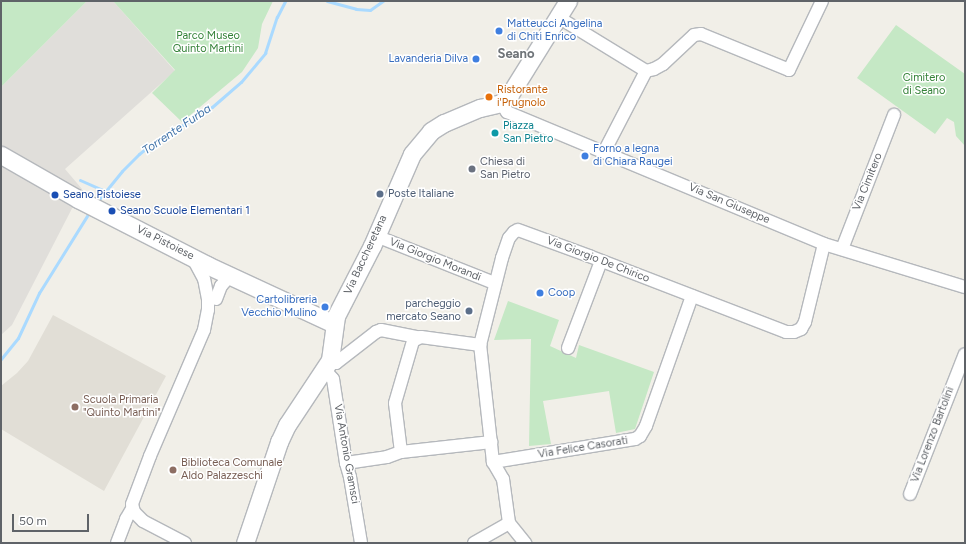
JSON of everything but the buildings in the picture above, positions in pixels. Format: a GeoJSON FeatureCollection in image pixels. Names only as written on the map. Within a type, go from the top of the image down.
{"type":"FeatureCollection","features":[{"type":"Feature","properties":{"kind":"street"},"geometry":{"type":"LineString","coordinates":[[503,106],[568,1]]}},
{"type":"Feature","properties":{"kind":"street"},"geometry":{"type":"LineString","coordinates":[[558,17],[646,71],[663,64],[694,35],[701,34],[789,70],[822,1]]}},
{"type":"Feature","properties":{"kind":"street"},"geometry":{"type":"LineString","coordinates":[[604,152],[646,71]]}},
{"type":"Feature","properties":{"kind":"street","name":"Via San Giuseppe"},"geometry":{"type":"LineString","coordinates":[[503,106],[507,112],[824,244],[965,287]]}},
{"type":"Feature","properties":{"kind":"street","name":"Via Baccheretana"},"geometry":{"type":"LineString","coordinates":[[245,543],[278,442],[296,410],[326,365],[336,316],[376,236],[412,154],[420,142],[431,131],[444,123],[480,108],[503,106]]}},
{"type":"Feature","properties":{"kind":"street","name":"Via Cimitero"},"geometry":{"type":"LineString","coordinates":[[842,249],[894,115]]}},
{"type":"Feature","properties":{"kind":"street","name":"Via Pistoiese"},"geometry":{"type":"LineString","coordinates":[[1,155],[78,199],[200,261],[334,324]]}},
{"type":"Feature","properties":{"kind":"street","name":"Via Giorgio De Chirico"},"geometry":{"type":"LineString","coordinates":[[491,442],[480,345],[494,283],[509,238],[518,230],[786,332],[794,332],[801,329],[805,322],[824,244]]}},
{"type":"Feature","properties":{"kind":"street","name":"Via Giorgio Morandi"},"geometry":{"type":"LineString","coordinates":[[376,236],[494,283]]}},
{"type":"Feature","properties":{"kind":"street"},"geometry":{"type":"LineString","coordinates":[[200,261],[216,300]]}},
{"type":"Feature","properties":{"kind":"street"},"geometry":{"type":"LineString","coordinates":[[200,261],[208,299],[208,310],[204,330]]}},
{"type":"Feature","properties":{"kind":"street"},"geometry":{"type":"LineString","coordinates":[[568,348],[601,261]]}},
{"type":"Feature","properties":{"kind":"street"},"geometry":{"type":"LineString","coordinates":[[135,513],[133,498],[204,330],[211,320],[221,286],[230,276]]}},
{"type":"Feature","properties":{"kind":"street","name":"Via Felice Casorati"},"geometry":{"type":"LineString","coordinates":[[493,462],[635,439],[640,436],[646,426],[692,296]]}},
{"type":"Feature","properties":{"kind":"street"},"geometry":{"type":"LineString","coordinates":[[326,365],[336,363],[376,332],[381,330],[416,339],[480,345]]}},
{"type":"Feature","properties":{"kind":"street"},"geometry":{"type":"LineString","coordinates":[[401,452],[394,403],[416,339]]}},
{"type":"Feature","properties":{"kind":"street","name":"Via Lorenzo Bartolini"},"geometry":{"type":"LineString","coordinates":[[910,494],[965,354]]}},
{"type":"Feature","properties":{"kind":"street","name":"Via Antonio Gramsci"},"geometry":{"type":"LineString","coordinates":[[326,365],[333,380],[346,464],[350,477],[361,543]]}},
{"type":"Feature","properties":{"kind":"street"},"geometry":{"type":"LineString","coordinates":[[346,464],[401,452],[491,442],[493,462],[503,479],[509,523],[525,543]]}},
{"type":"Feature","properties":{"kind":"street"},"geometry":{"type":"LineString","coordinates":[[117,543],[126,520],[135,513]]}},
{"type":"Feature","properties":{"kind":"street"},"geometry":{"type":"LineString","coordinates":[[135,513],[185,543]]}},
{"type":"Feature","properties":{"kind":"street"},"geometry":{"type":"LineString","coordinates":[[474,543],[509,523]]}},
{"type":"Feature","properties":{"kind":"shaded area"},"geometry":{"type":"Polygon","coordinates":[[[87,1],[113,1],[175,71],[65,169],[82,189],[12,325],[1,335],[1,87],[87,1]]]}},
{"type":"Feature","properties":{"kind":"shaded area","name":"Scuola Primaria \"Quinto Martini\""},"geometry":{"type":"Polygon","coordinates":[[[53,315],[166,376],[104,491],[1,429],[1,386],[17,373],[28,361],[53,315]]]}},
{"type":"Feature","properties":{"kind":"green space"},"geometry":{"type":"Polygon","coordinates":[[[1,1],[87,1],[1,87],[1,1]]]}},
{"type":"Feature","properties":{"kind":"green space","name":"Parco Museo Quinto Martini"},"geometry":{"type":"Polygon","coordinates":[[[113,1],[273,1],[262,24],[258,48],[242,72],[182,122],[152,93],[175,70],[113,1]]]}},
{"type":"Feature","properties":{"kind":"green space","name":"Cimitero di Seano"},"geometry":{"type":"Polygon","coordinates":[[[896,25],[965,74],[965,146],[956,136],[954,122],[947,118],[935,134],[857,78],[896,25]]]}},
{"type":"Feature","properties":{"kind":"green space"},"geometry":{"type":"Polygon","coordinates":[[[508,301],[559,320],[550,346],[576,358],[579,345],[654,372],[635,429],[616,433],[609,391],[543,401],[551,444],[529,446],[531,339],[494,340],[508,301]]]}},
{"type":"Feature","properties":{"kind":"waterway","name":"Torrente Furba"},"geometry":{"type":"LineString","coordinates":[[96,203],[122,171],[139,154],[149,146],[212,107],[241,82],[265,53],[277,17],[285,1]]}},
{"type":"Feature","properties":{"kind":"waterway","name":"Torrente Furba"},"geometry":{"type":"LineString","coordinates":[[327,1],[356,9],[370,10],[383,1]]}},
{"type":"Feature","properties":{"kind":"waterway"},"geometry":{"type":"LineString","coordinates":[[80,180],[105,191]]}},
{"type":"Feature","properties":{"kind":"waterway","name":"Torrente Furba"},"geometry":{"type":"LineString","coordinates":[[1,359],[18,338],[39,293],[90,211]]}},
{"type":"Feature","properties":{"kind":"place","name":"Matteucci Angelina di Chiti Enrico"},"geometry":{"type":"Point","coordinates":[499,31]}},
{"type":"Feature","properties":{"kind":"place","name":"Lavanderia Dilva"},"geometry":{"type":"Point","coordinates":[476,59]}},
{"type":"Feature","properties":{"kind":"place","name":"Ristorante i'Prugnolo"},"geometry":{"type":"Point","coordinates":[489,97]}},
{"type":"Feature","properties":{"kind":"place","name":"Piazza San Pietro"},"geometry":{"type":"Point","coordinates":[495,133]}},
{"type":"Feature","properties":{"kind":"place","name":"Forno a legna di Chiara Raugei"},"geometry":{"type":"Point","coordinates":[585,156]}},
{"type":"Feature","properties":{"kind":"place","name":"Chiesa di San Pietro"},"geometry":{"type":"Point","coordinates":[472,169]}},
{"type":"Feature","properties":{"kind":"place","name":"Poste Italiane"},"geometry":{"type":"Point","coordinates":[380,194]}},
{"type":"Feature","properties":{"kind":"place","name":"Seano Pistoiese"},"geometry":{"type":"Point","coordinates":[55,195]}},
{"type":"Feature","properties":{"kind":"place","name":"Seano Scuole Elementari 1"},"geometry":{"type":"Point","coordinates":[112,211]}},
{"type":"Feature","properties":{"kind":"place","name":"Coop"},"geometry":{"type":"Point","coordinates":[540,293]}},
{"type":"Feature","properties":{"kind":"place","name":"Cartolibreria Vecchio Mulino"},"geometry":{"type":"Point","coordinates":[325,307]}},
{"type":"Feature","properties":{"kind":"place","name":"parcheggio mercato Seano"},"geometry":{"type":"Point","coordinates":[469,311]}},
{"type":"Feature","properties":{"kind":"place","name":"Scuola Primaria \"Quinto Martini\""},"geometry":{"type":"Point","coordinates":[75,407]}},
{"type":"Feature","properties":{"kind":"place","name":"Biblioteca Comunale Aldo Palazzeschi"},"geometry":{"type":"Point","coordinates":[173,470]}},
{"type":"Feature","properties":{"kind":"district","name":"Seano"},"geometry":{"type":"Point","coordinates":[516,54]}}]}
